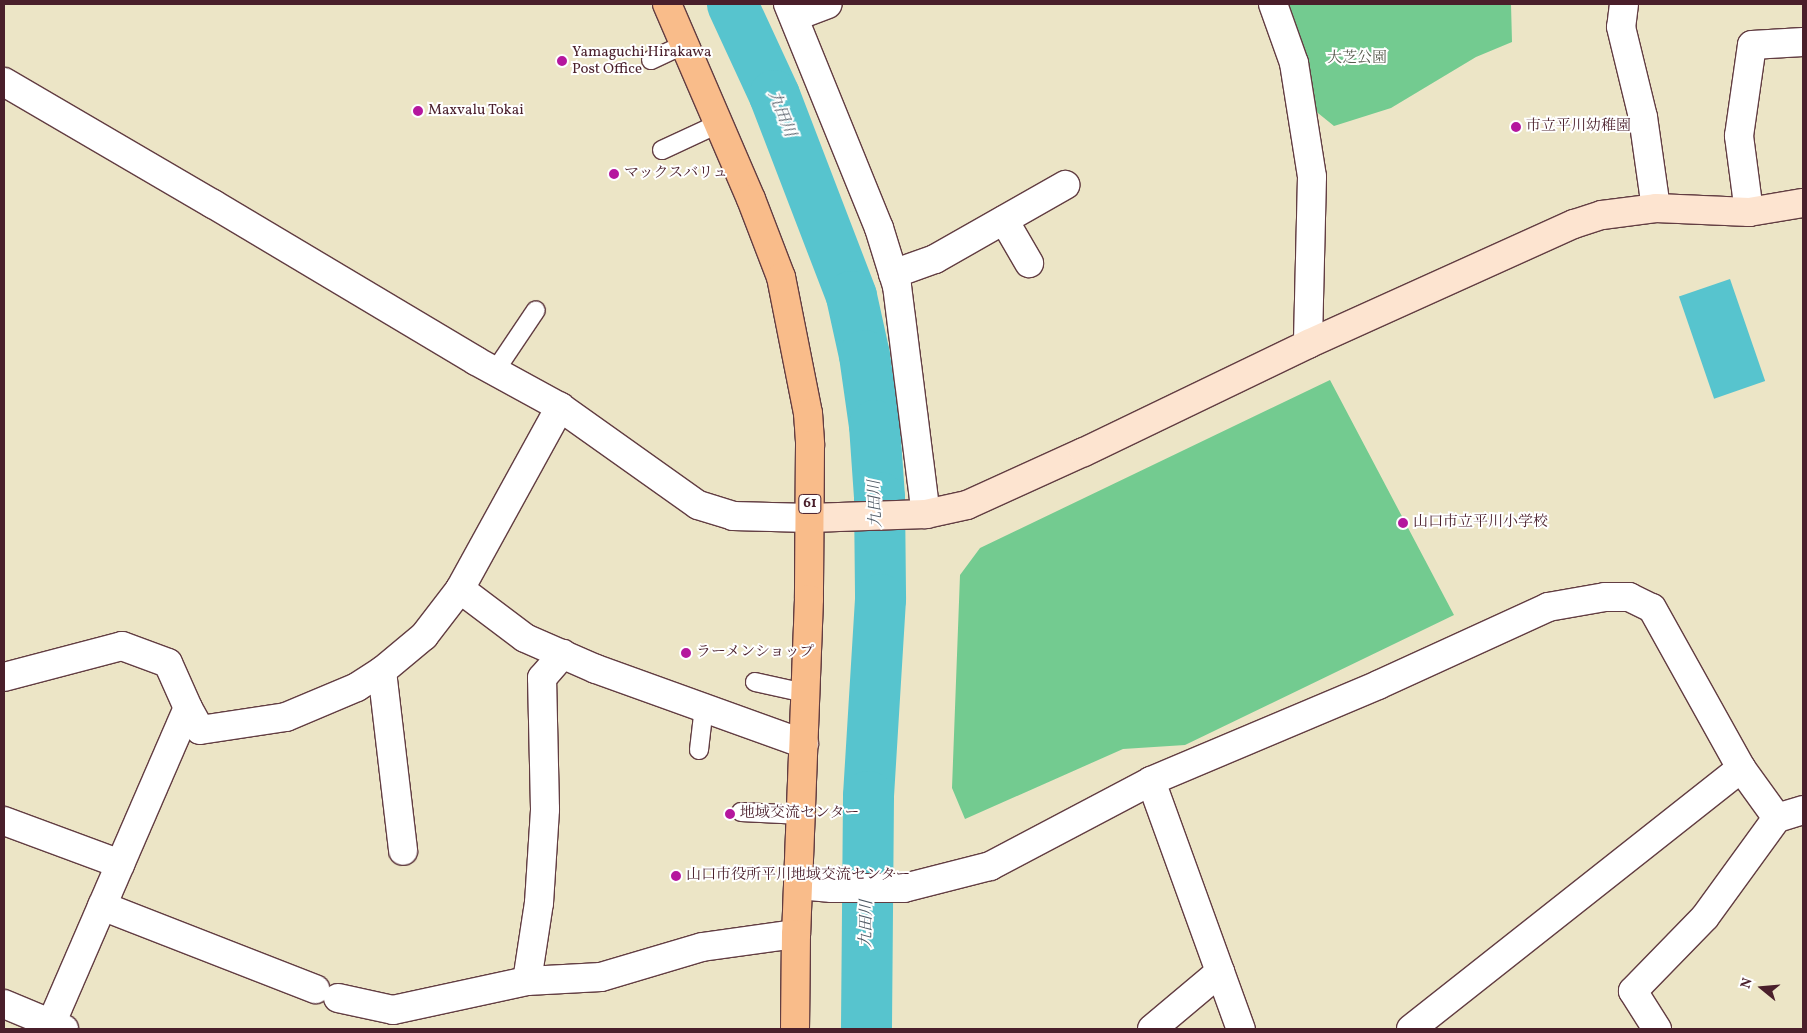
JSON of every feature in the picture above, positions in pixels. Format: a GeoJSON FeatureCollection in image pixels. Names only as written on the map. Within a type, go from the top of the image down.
{"type":"FeatureCollection","features":[{"type":"Feature","properties":{"kind":"main road","name":"61"},"geometry":{"type":"LineString","coordinates":[[667,4],[751,199],[781,277],[808,413],[810,518],[802,815],[796,934],[795,1029]]}},
{"type":"Feature","properties":{"kind":"street"},"geometry":{"type":"LineString","coordinates":[[828,4],[791,10],[879,228],[897,286],[921,515]]}},
{"type":"Feature","properties":{"kind":"street"},"geometry":{"type":"LineString","coordinates":[[1273,4],[1294,63],[1312,177],[1308,344]]}},
{"type":"Feature","properties":{"kind":"street"},"geometry":{"type":"LineString","coordinates":[[1624,4],[1621,27],[1643,117],[1656,208]]}},
{"type":"Feature","properties":{"kind":"street"},"geometry":{"type":"LineString","coordinates":[[1749,212],[1739,136],[1752,44],[1803,42]]}},
{"type":"Feature","properties":{"kind":"street"},"geometry":{"type":"LineString","coordinates":[[4,82],[495,371],[560,407],[698,505],[733,516],[810,518],[921,515],[967,504],[1008,487],[1308,344],[1574,224],[1602,215],[1656,208],[1749,212],[1803,203]]}},
{"type":"Feature","properties":{"kind":"street"},"geometry":{"type":"LineString","coordinates":[[893,274],[935,259],[1065,186]]}},
{"type":"Feature","properties":{"kind":"street"},"geometry":{"type":"LineString","coordinates":[[1004,220],[1029,263]]}},
{"type":"Feature","properties":{"kind":"street"},"geometry":{"type":"LineString","coordinates":[[4,677],[122,646],[168,663],[200,730],[286,716],[357,687],[382,671],[424,636],[460,589],[560,407]]}},
{"type":"Feature","properties":{"kind":"street"},"geometry":{"type":"LineString","coordinates":[[460,589],[525,638],[596,669],[804,744]]}},
{"type":"Feature","properties":{"kind":"street"},"geometry":{"type":"LineString","coordinates":[[798,885],[832,888],[904,888],[990,866],[1151,781],[1378,685],[1548,607],[1605,597],[1628,597],[1652,608],[1741,768],[1777,818]]}},
{"type":"Feature","properties":{"kind":"street"},"geometry":{"type":"LineString","coordinates":[[527,981],[539,904],[545,809],[542,678],[563,654]]}},
{"type":"Feature","properties":{"kind":"street"},"geometry":{"type":"LineString","coordinates":[[382,671],[403,851]]}},
{"type":"Feature","properties":{"kind":"street"},"geometry":{"type":"LineString","coordinates":[[4,1004],[58,1027],[102,906],[188,708]]}},
{"type":"Feature","properties":{"kind":"street"},"geometry":{"type":"LineString","coordinates":[[1411,1029],[1741,768]]}},
{"type":"Feature","properties":{"kind":"street"},"geometry":{"type":"LineString","coordinates":[[1151,781],[1241,1029]]}},
{"type":"Feature","properties":{"kind":"street"},"geometry":{"type":"LineString","coordinates":[[1657,1029],[1633,991],[1706,917],[1777,818],[1803,810]]}},
{"type":"Feature","properties":{"kind":"street"},"geometry":{"type":"LineString","coordinates":[[4,821],[120,864]]}},
{"type":"Feature","properties":{"kind":"street"},"geometry":{"type":"LineString","coordinates":[[102,906],[326,993],[393,1010],[527,981],[601,977],[702,947],[796,934]]}},
{"type":"Feature","properties":{"kind":"street"},"geometry":{"type":"LineString","coordinates":[[1152,1029],[1220,972]]}},
{"type":"Feature","properties":{"kind":"lane"},"geometry":{"type":"LineString","coordinates":[[651,60],[685,44]]}},
{"type":"Feature","properties":{"kind":"lane"},"geometry":{"type":"LineString","coordinates":[[662,150],[718,124]]}},
{"type":"Feature","properties":{"kind":"lane"},"geometry":{"type":"LineString","coordinates":[[495,371],[536,310]]}},
{"type":"Feature","properties":{"kind":"lane"},"geometry":{"type":"LineString","coordinates":[[754,682],[805,693]]}},
{"type":"Feature","properties":{"kind":"lane"},"geometry":{"type":"LineString","coordinates":[[699,750],[704,708]]}},
{"type":"Feature","properties":{"kind":"lane"},"geometry":{"type":"LineString","coordinates":[[741,812],[802,815]]}},
{"type":"Feature","properties":{"kind":"green space","name":"大芝公園"},"geometry":{"type":"Polygon","coordinates":[[[1279,4],[1511,4],[1512,42],[1476,57],[1391,108],[1334,126],[1308,105],[1279,4]]]}},
{"type":"Feature","properties":{"kind":"green space"},"geometry":{"type":"Polygon","coordinates":[[[1330,380],[1454,615],[1185,745],[1123,749],[965,819],[952,788],[960,575],[980,548],[1330,380]]]}},
{"type":"Feature","properties":{"kind":"water"},"geometry":{"type":"Polygon","coordinates":[[[1730,279],[1765,381],[1714,399],[1679,297],[1730,279]]]}},
{"type":"Feature","properties":{"kind":"waterway","name":"九田川"},"geometry":{"type":"LineString","coordinates":[[732,4],[774,95],[851,296],[864,355],[874,425],[879,497],[880,599],[868,796],[866,1029]]}},
{"type":"Feature","properties":{"kind":"place","name":"Yamaguchi Hirakawa Post Office"},"geometry":{"type":"Point","coordinates":[562,61]}},
{"type":"Feature","properties":{"kind":"place","name":"Maxvalu Tokai"},"geometry":{"type":"Point","coordinates":[418,111]}},
{"type":"Feature","properties":{"kind":"place","name":"市立平川幼稚園"},"geometry":{"type":"Point","coordinates":[1516,127]}},
{"type":"Feature","properties":{"kind":"place","name":"マックスバリュ"},"geometry":{"type":"Point","coordinates":[614,174]}},
{"type":"Feature","properties":{"kind":"place","name":"山口市立平川小学校"},"geometry":{"type":"Point","coordinates":[1403,523]}},
{"type":"Feature","properties":{"kind":"place","name":"ラーメンショップ"},"geometry":{"type":"Point","coordinates":[686,653]}},
{"type":"Feature","properties":{"kind":"place","name":"地域交流センター"},"geometry":{"type":"Point","coordinates":[730,814]}},
{"type":"Feature","properties":{"kind":"place","name":"山口市役所平川地域交流センター"},"geometry":{"type":"Point","coordinates":[676,876]}}]}
